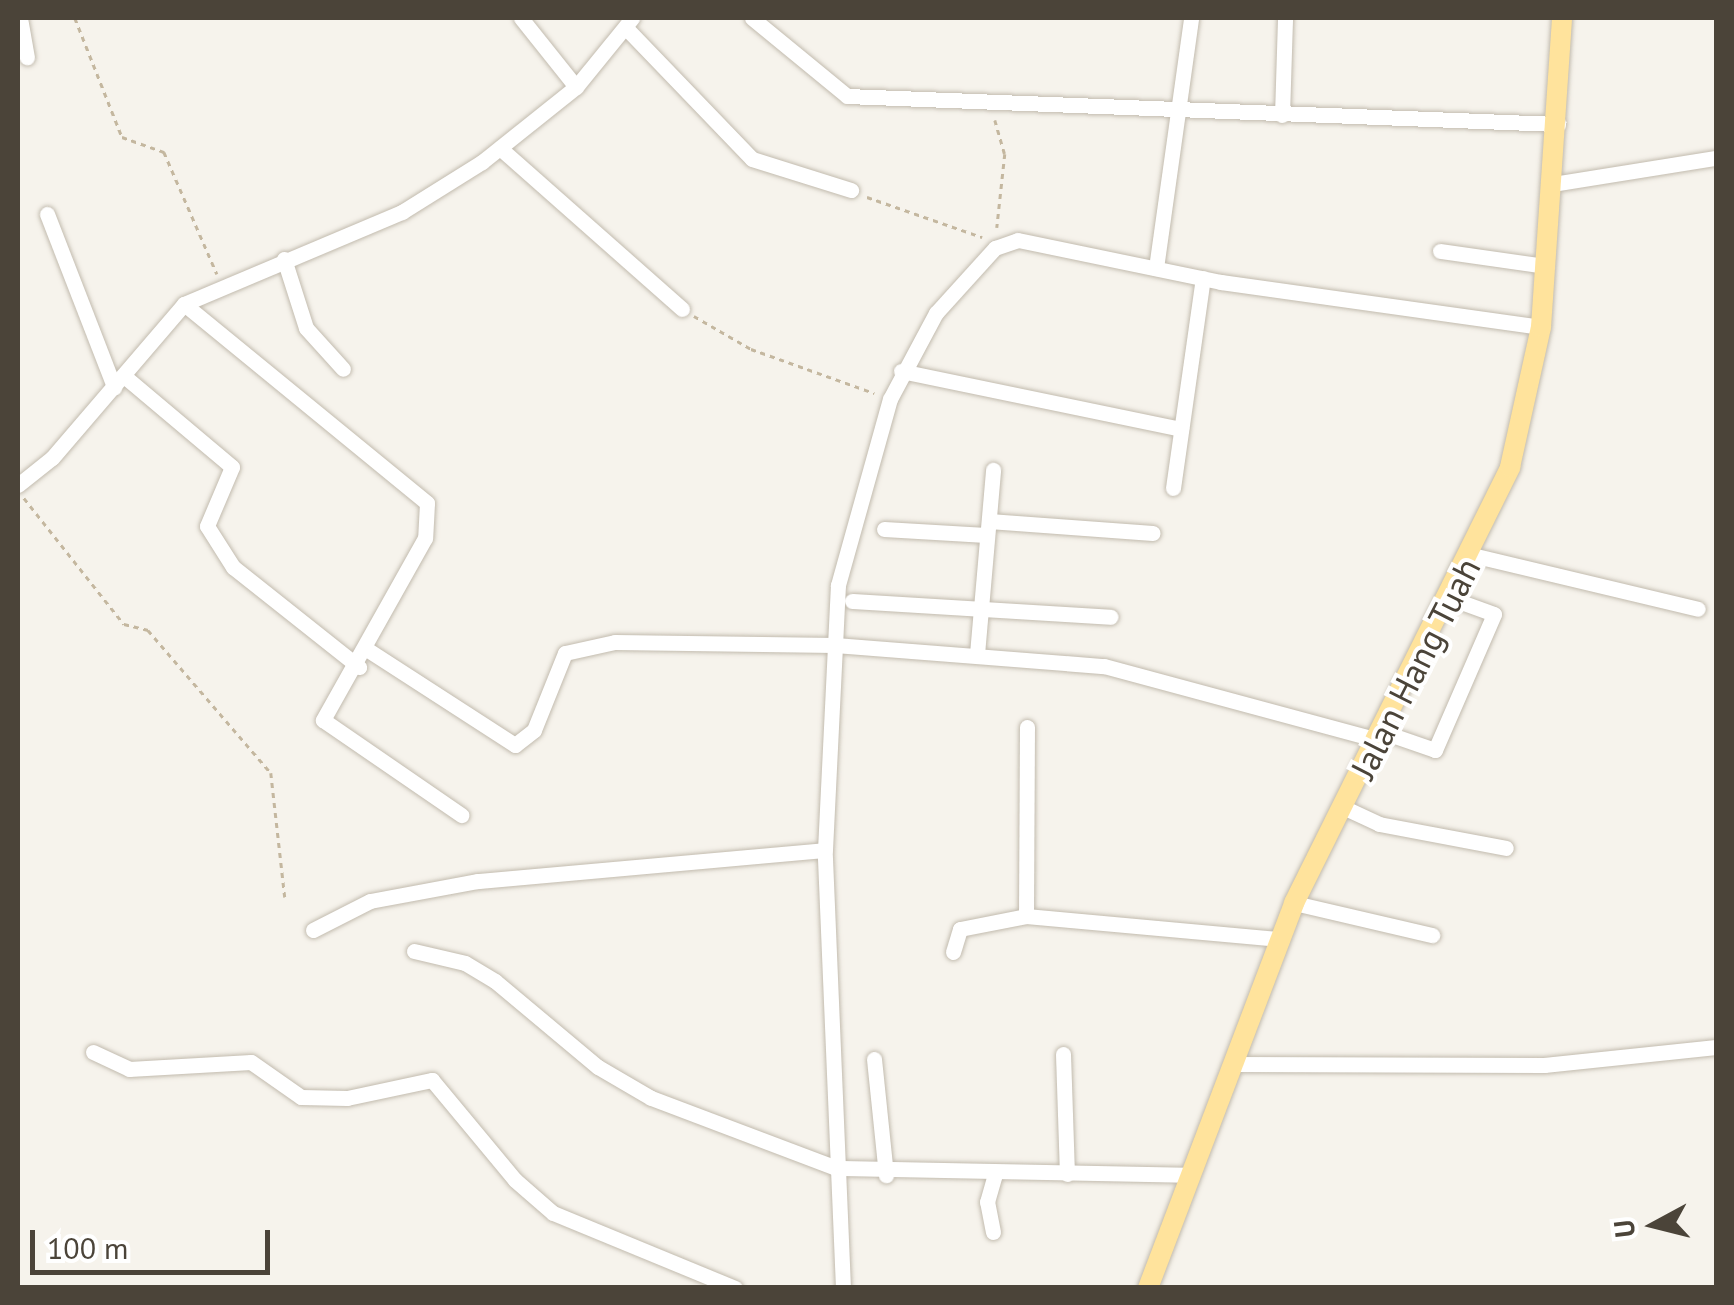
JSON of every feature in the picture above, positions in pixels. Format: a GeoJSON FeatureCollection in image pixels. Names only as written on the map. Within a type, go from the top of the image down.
{"type":"FeatureCollection","features":[{"type":"Feature","properties":{"kind":"main road","name":"Jalan Hang Tuah"},"geometry":{"type":"LineString","coordinates":[[1148,1288],[1294,903],[1472,555],[1523,427],[1542,326],[1562,18]]}},
{"type":"Feature","properties":{"kind":"street"},"geometry":{"type":"LineString","coordinates":[[20,18],[27,57]]}},
{"type":"Feature","properties":{"kind":"street"},"geometry":{"type":"LineString","coordinates":[[521,18],[576,87]]}},
{"type":"Feature","properties":{"kind":"street"},"geometry":{"type":"LineString","coordinates":[[752,18],[838,94],[1184,104],[1282,115],[1558,124]]}},
{"type":"Feature","properties":{"kind":"street"},"geometry":{"type":"LineString","coordinates":[[1156,268],[1184,104],[1191,18]]}},
{"type":"Feature","properties":{"kind":"street"},"geometry":{"type":"LineString","coordinates":[[1282,115],[1285,18]]}},
{"type":"Feature","properties":{"kind":"street"},"geometry":{"type":"LineString","coordinates":[[18,488],[119,381],[184,304],[222,284],[402,212],[500,148],[576,87],[630,23],[752,158],[851,190]]}},
{"type":"Feature","properties":{"kind":"street"},"geometry":{"type":"LineString","coordinates":[[500,148],[682,309]]}},
{"type":"Feature","properties":{"kind":"street"},"geometry":{"type":"LineString","coordinates":[[1553,184],[1716,158]]}},
{"type":"Feature","properties":{"kind":"street"},"geometry":{"type":"LineString","coordinates":[[47,214],[119,381],[232,467],[207,526],[234,567],[359,667]]}},
{"type":"Feature","properties":{"kind":"street"},"geometry":{"type":"LineString","coordinates":[[843,1288],[826,850],[843,556],[900,371],[936,313],[1001,244],[1203,278],[1542,326]]}},
{"type":"Feature","properties":{"kind":"street"},"geometry":{"type":"LineString","coordinates":[[1440,251],[1546,266]]}},
{"type":"Feature","properties":{"kind":"street"},"geometry":{"type":"LineString","coordinates":[[284,259],[306,328],[343,369]]}},
{"type":"Feature","properties":{"kind":"street"},"geometry":{"type":"LineString","coordinates":[[1172,488],[1203,278]]}},
{"type":"Feature","properties":{"kind":"street"},"geometry":{"type":"LineString","coordinates":[[184,304],[427,503],[425,538],[359,667],[326,702],[323,720],[460,815]]}},
{"type":"Feature","properties":{"kind":"street"},"geometry":{"type":"LineString","coordinates":[[900,371],[1181,428]]}},
{"type":"Feature","properties":{"kind":"street"},"geometry":{"type":"LineString","coordinates":[[977,654],[993,470]]}},
{"type":"Feature","properties":{"kind":"street"},"geometry":{"type":"LineString","coordinates":[[884,529],[1153,532]]}},
{"type":"Feature","properties":{"kind":"street"},"geometry":{"type":"LineString","coordinates":[[1472,555],[1698,609]]}},
{"type":"Feature","properties":{"kind":"street"},"geometry":{"type":"LineString","coordinates":[[368,650],[515,745],[534,730],[552,670],[579,646],[835,644],[1104,666],[1434,750],[1494,614],[1450,598]]}},
{"type":"Feature","properties":{"kind":"street"},"geometry":{"type":"LineString","coordinates":[[852,600],[1110,617]]}},
{"type":"Feature","properties":{"kind":"street"},"geometry":{"type":"LineString","coordinates":[[1026,916],[1027,726]]}},
{"type":"Feature","properties":{"kind":"street"},"geometry":{"type":"LineString","coordinates":[[1345,808],[1379,824],[1506,848]]}},
{"type":"Feature","properties":{"kind":"street"},"geometry":{"type":"LineString","coordinates":[[314,930],[370,902],[441,886],[826,850]]}},
{"type":"Feature","properties":{"kind":"street"},"geometry":{"type":"LineString","coordinates":[[1294,903],[1432,935]]}},
{"type":"Feature","properties":{"kind":"street"},"geometry":{"type":"LineString","coordinates":[[952,952],[960,929],[1026,916],[1280,939]]}},
{"type":"Feature","properties":{"kind":"street"},"geometry":{"type":"LineString","coordinates":[[414,951],[465,962],[496,981],[598,1067],[651,1098],[836,1168],[886,1175],[1191,1174]]}},
{"type":"Feature","properties":{"kind":"street"},"geometry":{"type":"LineString","coordinates":[[1233,1064],[1544,1065],[1716,1047]]}},
{"type":"Feature","properties":{"kind":"street"},"geometry":{"type":"LineString","coordinates":[[93,1052],[129,1069],[251,1062],[301,1097],[347,1098],[432,1080],[515,1180],[554,1212],[735,1288]]}},
{"type":"Feature","properties":{"kind":"street"},"geometry":{"type":"LineString","coordinates":[[1063,1054],[1067,1174]]}},
{"type":"Feature","properties":{"kind":"street"},"geometry":{"type":"LineString","coordinates":[[874,1059],[886,1175]]}},
{"type":"Feature","properties":{"kind":"street"},"geometry":{"type":"LineString","coordinates":[[993,1232],[987,1202],[995,1174]]}},
{"type":"Feature","properties":{"kind":"path"},"geometry":{"type":"LineString","coordinates":[[75,18],[122,136],[164,152],[222,284]]}},
{"type":"Feature","properties":{"kind":"path"},"geometry":{"type":"LineString","coordinates":[[974,98],[1004,142],[994,215],[1001,244]]}},
{"type":"Feature","properties":{"kind":"path"},"geometry":{"type":"LineString","coordinates":[[851,190],[1001,244]]}},
{"type":"Feature","properties":{"kind":"path"},"geometry":{"type":"LineString","coordinates":[[682,309],[750,350],[890,399]]}},
{"type":"Feature","properties":{"kind":"path"},"geometry":{"type":"LineString","coordinates":[[18,488],[124,624],[148,630],[270,773],[285,897]]}}]}
